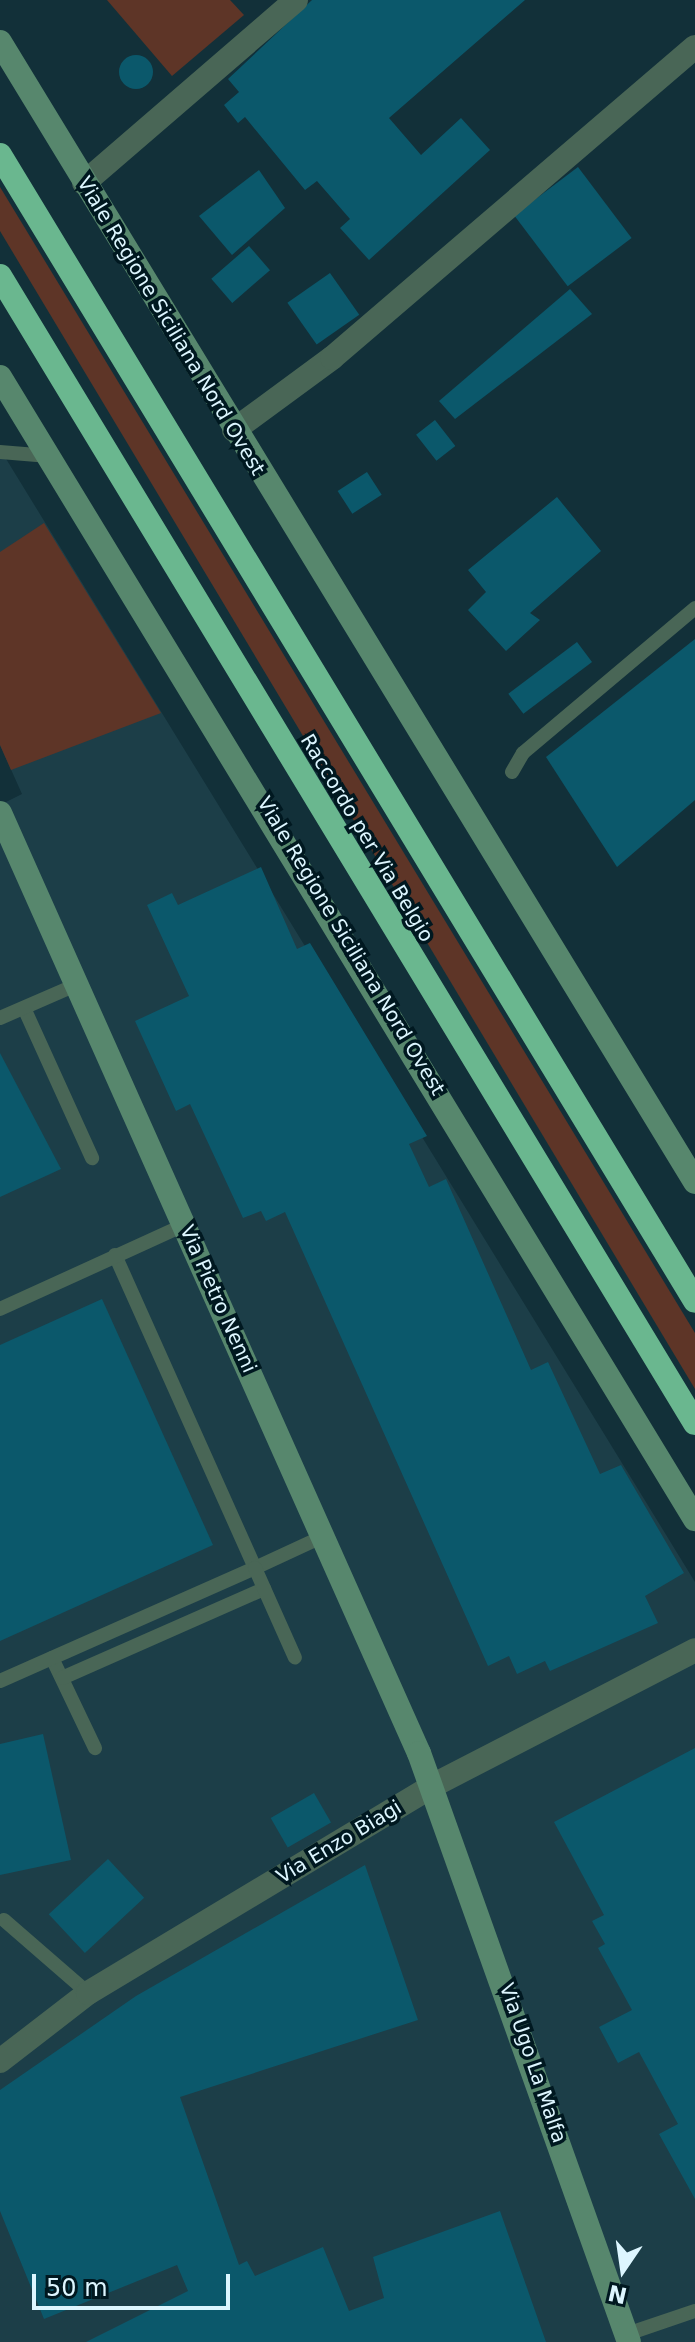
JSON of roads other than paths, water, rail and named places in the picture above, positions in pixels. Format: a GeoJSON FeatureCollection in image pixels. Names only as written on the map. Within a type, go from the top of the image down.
{"type":"FeatureCollection","features":[{"type":"Feature","properties":{"kind":"highway","name":"Raccordo per Via Belgio"},"geometry":{"type":"LineString","coordinates":[[0,155],[695,1301]]}},
{"type":"Feature","properties":{"kind":"highway","name":"Raccordo per Via Belgio"},"geometry":{"type":"LineString","coordinates":[[0,276],[695,1423]]}},
{"type":"Feature","properties":{"kind":"street"},"geometry":{"type":"LineString","coordinates":[[84,183],[296,0]]}},
{"type":"Feature","properties":{"kind":"street","name":"Viale Regione Siciliana Nord Ovest"},"geometry":{"type":"LineString","coordinates":[[0,42],[695,1182]]}},
{"type":"Feature","properties":{"kind":"street"},"geometry":{"type":"LineString","coordinates":[[234,430],[332,358],[695,47]]}},
{"type":"Feature","properties":{"kind":"street","name":"Viale Regione Siciliana Nord Ovest"},"geometry":{"type":"LineString","coordinates":[[0,377],[695,1519]]}},
{"type":"Feature","properties":{"kind":"street","name":"Via Pietro Nenni"},"geometry":{"type":"LineString","coordinates":[[0,813],[324,1536],[432,1786]]}},
{"type":"Feature","properties":{"kind":"street","name":"Via Enzo Biagi"},"geometry":{"type":"LineString","coordinates":[[0,2061],[88,1993],[432,1786],[695,1650]]}},
{"type":"Feature","properties":{"kind":"street","name":"Via Ugo La Malfa"},"geometry":{"type":"LineString","coordinates":[[432,1786],[628,2338]]}},
{"type":"Feature","properties":{"kind":"lane"},"geometry":{"type":"LineString","coordinates":[[0,452],[49,456]]}},
{"type":"Feature","properties":{"kind":"lane"},"geometry":{"type":"LineString","coordinates":[[512,772],[523,753],[695,608]]}},
{"type":"Feature","properties":{"kind":"lane"},"geometry":{"type":"LineString","coordinates":[[0,1018],[76,985]]}},
{"type":"Feature","properties":{"kind":"lane"},"geometry":{"type":"LineString","coordinates":[[24,1008],[92,1158]]}},
{"type":"Feature","properties":{"kind":"lane"},"geometry":{"type":"LineString","coordinates":[[0,1309],[184,1225]]}},
{"type":"Feature","properties":{"kind":"lane"},"geometry":{"type":"LineString","coordinates":[[115,1255],[295,1658]]}},
{"type":"Feature","properties":{"kind":"lane"},"geometry":{"type":"LineString","coordinates":[[0,1681],[324,1536]]}},
{"type":"Feature","properties":{"kind":"lane"},"geometry":{"type":"LineString","coordinates":[[62,1678],[264,1589]]}},
{"type":"Feature","properties":{"kind":"lane"},"geometry":{"type":"LineString","coordinates":[[52,1658],[95,1748]]}},
{"type":"Feature","properties":{"kind":"lane"},"geometry":{"type":"LineString","coordinates":[[4,1920],[88,1993]]}},
{"type":"Feature","properties":{"kind":"lane"},"geometry":{"type":"LineString","coordinates":[[628,2338],[695,2311]]}}]}
